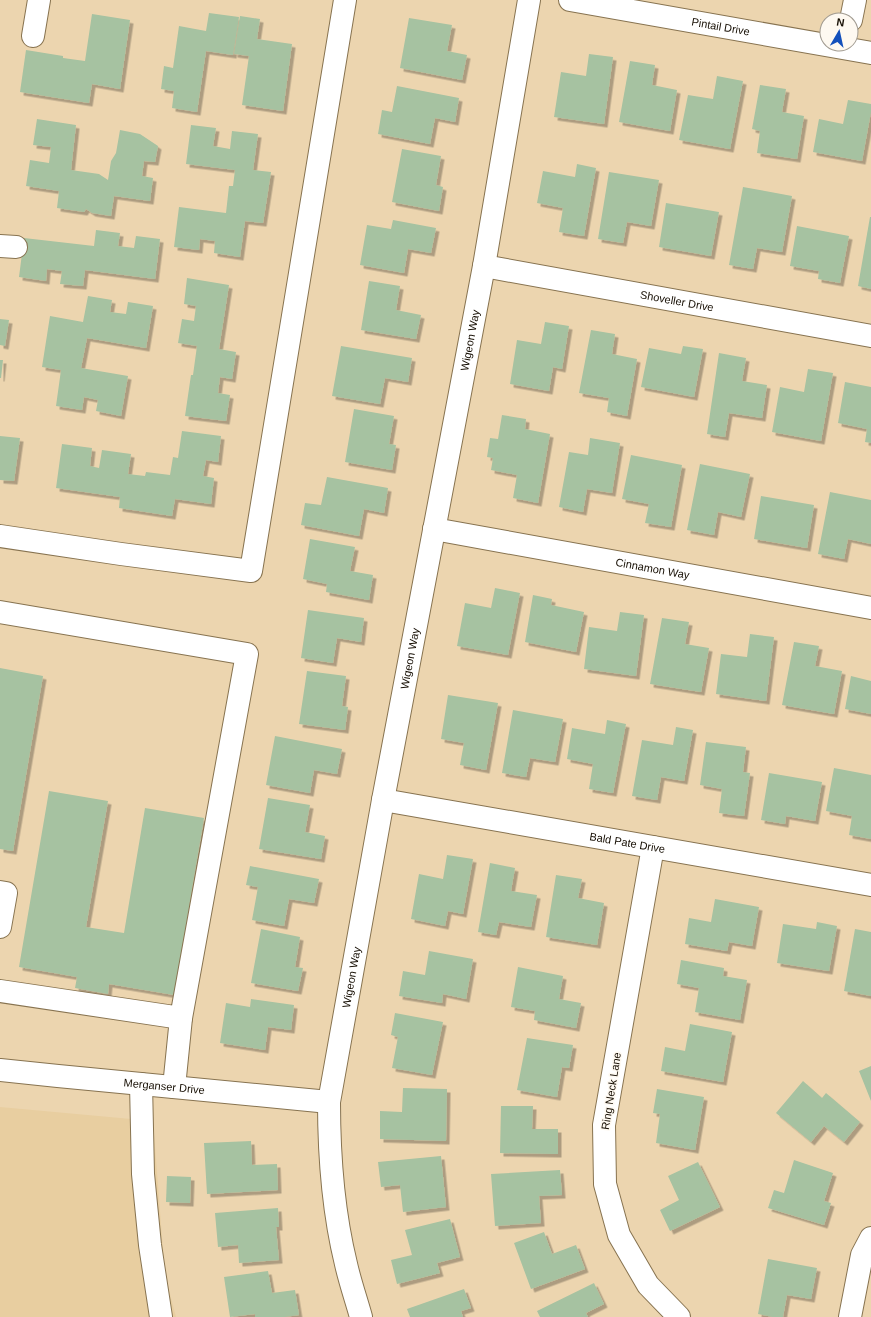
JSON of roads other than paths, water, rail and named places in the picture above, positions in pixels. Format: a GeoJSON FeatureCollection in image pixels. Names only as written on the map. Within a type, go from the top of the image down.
{"type":"FeatureCollection","features":[{"type":"Feature","properties":{"kind":"street"},"geometry":{"type":"LineString","coordinates":[[33,36],[39,0]]}},
{"type":"Feature","properties":{"kind":"street"},"geometry":{"type":"LineString","coordinates":[[0,536],[251,571],[345,0]]}},
{"type":"Feature","properties":{"kind":"street","name":"Wigeon Way"},"geometry":{"type":"LineString","coordinates":[[361,1317],[346,1263],[336,1215],[329,1142],[329,1102],[383,800],[484,266],[529,0]]}},
{"type":"Feature","properties":{"kind":"street","name":"Pintail Drive"},"geometry":{"type":"LineString","coordinates":[[570,0],[819,42]]}},
{"type":"Feature","properties":{"kind":"street"},"geometry":{"type":"LineString","coordinates":[[853,12],[855,0]]}},
{"type":"Feature","properties":{"kind":"street","name":"Pintail Drive"},"geometry":{"type":"LineString","coordinates":[[859,50],[871,53]]}},
{"type":"Feature","properties":{"kind":"street","name":"Shoveller Drive"},"geometry":{"type":"LineString","coordinates":[[484,266],[871,336]]}},
{"type":"Feature","properties":{"kind":"street","name":"Cinnamon Way"},"geometry":{"type":"LineString","coordinates":[[434,529],[871,608]]}},
{"type":"Feature","properties":{"kind":"street"},"geometry":{"type":"LineString","coordinates":[[0,612],[247,654],[181,1018],[174,1087]]}},
{"type":"Feature","properties":{"kind":"street","name":"Bald Pate Drive"},"geometry":{"type":"LineString","coordinates":[[383,800],[871,885]]}},
{"type":"Feature","properties":{"kind":"street","name":"Ring Neck Lane"},"geometry":{"type":"LineString","coordinates":[[653,847],[604,1125],[605,1184],[619,1235],[648,1285],[679,1317]]}},
{"type":"Feature","properties":{"kind":"street"},"geometry":{"type":"LineString","coordinates":[[0,892],[6,893],[0,927]]}},
{"type":"Feature","properties":{"kind":"street"},"geometry":{"type":"LineString","coordinates":[[0,991],[181,1018]]}},
{"type":"Feature","properties":{"kind":"street","name":"Merganser Drive"},"geometry":{"type":"LineString","coordinates":[[0,1072],[329,1102]]}},
{"type":"Feature","properties":{"kind":"street"},"geometry":{"type":"LineString","coordinates":[[142,1084],[143,1174],[150,1245],[161,1317]]}},
{"type":"Feature","properties":{"kind":"street"},"geometry":{"type":"LineString","coordinates":[[850,1317],[862,1255],[871,1238]]}}]}
